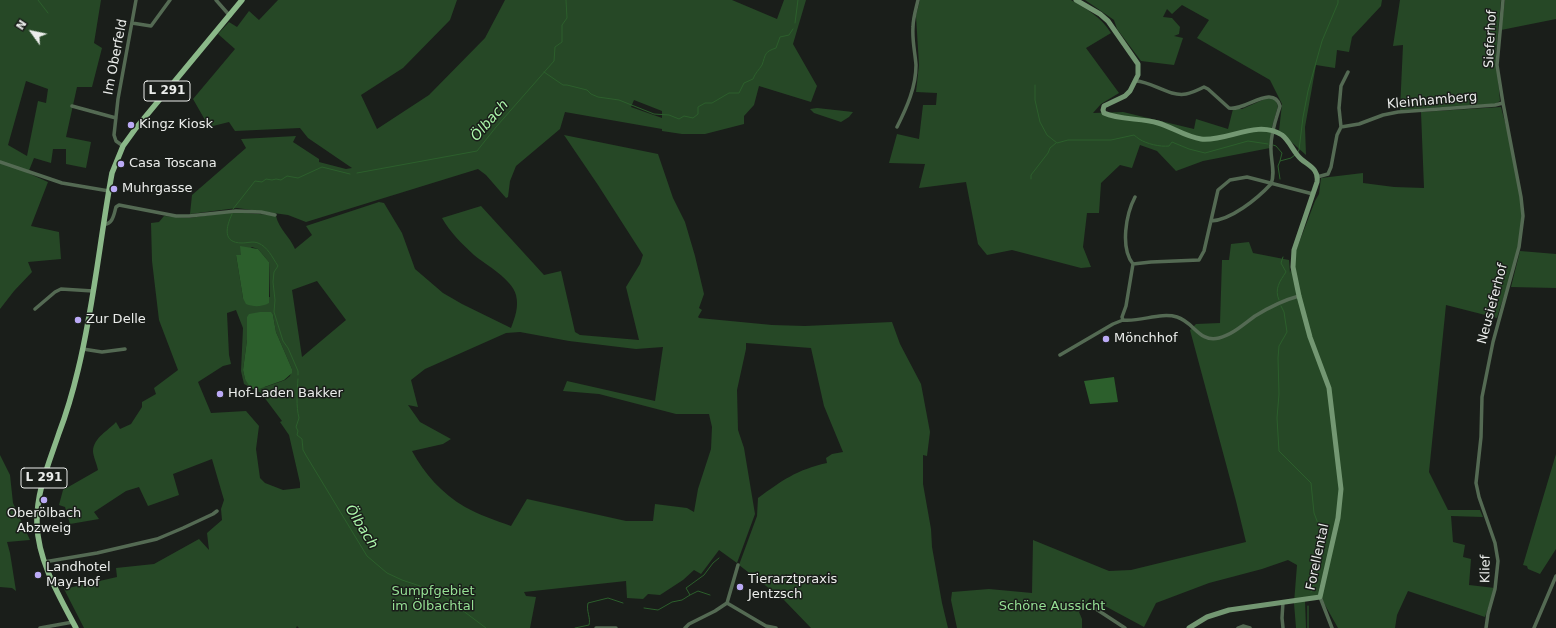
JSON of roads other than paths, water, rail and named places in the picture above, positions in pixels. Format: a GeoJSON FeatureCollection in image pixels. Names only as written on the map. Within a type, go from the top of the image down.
{"type":"FeatureCollection","features":[{"type":"Feature","properties":{"kind":"main road","name":"L 291"},"geometry":{"type":"LineString","coordinates":[[76,628],[52,582],[44,562],[37,524],[39,499],[46,471],[70,403],[83,349],[114,165],[123,146],[136,128],[242,0]]}},
{"type":"Feature","properties":{"kind":"street","name":"Im Oberfeld"},"geometry":{"type":"LineString","coordinates":[[123,146],[115,138],[116,118],[118,99],[136,0]]}},
{"type":"Feature","properties":{"kind":"street"},"geometry":{"type":"LineString","coordinates":[[132,23],[151,26],[170,0]]}},
{"type":"Feature","properties":{"kind":"street"},"geometry":{"type":"LineString","coordinates":[[216,0],[230,16]]}},
{"type":"Feature","properties":{"kind":"street"},"geometry":{"type":"LineString","coordinates":[[898,127],[910,100],[914,80],[916,66],[912,27],[918,0]]}},
{"type":"Feature","properties":{"kind":"street"},"geometry":{"type":"LineString","coordinates":[[1076,0],[1100,14],[1137,63],[1139,68],[1136,81],[1130,91],[1125,96],[1104,106],[1104,113],[1156,122],[1190,137],[1204,139],[1219,138],[1257,130],[1272,131],[1285,138],[1297,155],[1313,168],[1317,177],[1325,176],[1329,173],[1337,135],[1341,127],[1339,101],[1342,86],[1348,72]]}},
{"type":"Feature","properties":{"kind":"street","name":"Sieferhof"},"geometry":{"type":"LineString","coordinates":[[1503,0],[1497,56],[1503,103]]}},
{"type":"Feature","properties":{"kind":"street"},"geometry":{"type":"LineString","coordinates":[[1136,81],[1148,83],[1175,94],[1186,94],[1204,87],[1229,108],[1233,109],[1266,96],[1270,96],[1279,102],[1280,106],[1272,131],[1271,158],[1274,177],[1271,184],[1232,215],[1218,221],[1211,221]]}},
{"type":"Feature","properties":{"kind":"street","name":"Kleinhamberg"},"geometry":{"type":"LineString","coordinates":[[1341,127],[1359,124],[1383,115],[1398,112],[1495,105],[1503,103]]}},
{"type":"Feature","properties":{"kind":"street","name":"Neusieferhof"},"geometry":{"type":"LineString","coordinates":[[1483,512],[1476,483],[1481,437],[1483,386],[1493,342],[1519,247],[1523,223],[1522,203],[1503,103]]}},
{"type":"Feature","properties":{"kind":"street"},"geometry":{"type":"LineString","coordinates":[[72,106],[116,118]]}},
{"type":"Feature","properties":{"kind":"street"},"geometry":{"type":"LineString","coordinates":[[0,162],[62,183],[109,191]]}},
{"type":"Feature","properties":{"kind":"street"},"geometry":{"type":"LineString","coordinates":[[1133,264],[1199,260],[1204,251],[1218,190],[1226,182],[1247,177],[1313,194]]}},
{"type":"Feature","properties":{"kind":"street","name":"Forellental"},"geometry":{"type":"LineString","coordinates":[[1317,177],[1293,257],[1293,268],[1310,337],[1329,388],[1341,489],[1338,518],[1320,597],[1332,628]]}},
{"type":"Feature","properties":{"kind":"street"},"geometry":{"type":"LineString","coordinates":[[1123,320],[1122,317],[1126,306],[1133,264],[1129,259],[1125,245],[1130,208],[1135,197]]}},
{"type":"Feature","properties":{"kind":"street"},"geometry":{"type":"LineString","coordinates":[[103,224],[107,225],[111,223],[116,207],[119,205],[176,216],[236,211],[275,215]]}},
{"type":"Feature","properties":{"kind":"street"},"geometry":{"type":"LineString","coordinates":[[35,310],[55,292],[61,289],[93,291]]}},
{"type":"Feature","properties":{"kind":"street"},"geometry":{"type":"LineString","coordinates":[[1060,355],[1113,324],[1123,320],[1173,316],[1183,320],[1202,336],[1208,339],[1221,338],[1257,315],[1300,296]]}},
{"type":"Feature","properties":{"kind":"street"},"geometry":{"type":"LineString","coordinates":[[83,349],[102,352],[125,349]]}},
{"type":"Feature","properties":{"kind":"street"},"geometry":{"type":"LineString","coordinates":[[44,562],[97,553],[157,539],[217,511]]}},
{"type":"Feature","properties":{"kind":"street","name":"Klief"},"geometry":{"type":"LineString","coordinates":[[1483,512],[1494,543],[1498,561],[1495,589],[1486,628]]}},
{"type":"Feature","properties":{"kind":"street"},"geometry":{"type":"LineString","coordinates":[[685,628],[689,624],[715,611],[727,602],[738,564]]}},
{"type":"Feature","properties":{"kind":"street"},"geometry":{"type":"LineString","coordinates":[[1534,628],[1556,576]]}},
{"type":"Feature","properties":{"kind":"street"},"geometry":{"type":"LineString","coordinates":[[1189,628],[1207,617],[1242,607],[1320,597]]}},
{"type":"Feature","properties":{"kind":"street"},"geometry":{"type":"LineString","coordinates":[[727,602],[766,626],[776,628]]}},
{"type":"Feature","properties":{"kind":"street"},"geometry":{"type":"LineString","coordinates":[[1283,602],[1283,628]]}},
{"type":"Feature","properties":{"kind":"street"},"geometry":{"type":"LineString","coordinates":[[1096,609],[1125,628]]}},
{"type":"Feature","properties":{"kind":"street"},"geometry":{"type":"LineString","coordinates":[[40,628],[73,622]]}},
{"type":"Feature","properties":{"kind":"street"},"geometry":{"type":"LineString","coordinates":[[1238,628],[1243,626],[1250,628]]}},
{"type":"Feature","properties":{"kind":"street"},"geometry":{"type":"LineString","coordinates":[[596,628],[616,628]]}},
{"type":"Feature","properties":{"kind":"waterway"},"geometry":{"type":"LineString","coordinates":[[38,0],[48,13]]}},
{"type":"Feature","properties":{"kind":"waterway","name":"Ölbach"},"geometry":{"type":"LineString","coordinates":[[357,173],[477,151],[554,61],[555,47],[562,42],[562,25],[567,18],[566,0]]}},
{"type":"Feature","properties":{"kind":"waterway"},"geometry":{"type":"LineString","coordinates":[[795,23],[798,0]]}},
{"type":"Feature","properties":{"kind":"waterway"},"geometry":{"type":"LineString","coordinates":[[1297,153],[1299,150],[1308,91],[1322,41],[1338,0]]}},
{"type":"Feature","properties":{"kind":"waterway"},"geometry":{"type":"LineString","coordinates":[[544,72],[563,85],[587,90],[591,94],[598,97],[619,100],[654,114],[669,115],[679,119],[684,116],[693,118],[698,114],[698,107],[705,103],[712,103],[729,93],[739,93],[744,83],[753,79],[762,65],[766,54],[776,48],[780,37],[789,35],[793,29]]}},
{"type":"Feature","properties":{"kind":"waterway"},"geometry":{"type":"LineString","coordinates":[[1035,85],[1035,100],[1040,122],[1047,135],[1057,143],[1068,140],[1111,140],[1134,135],[1138,139],[1154,145],[1169,146],[1172,142],[1189,149],[1205,153],[1248,141],[1268,144]]}},
{"type":"Feature","properties":{"kind":"waterway"},"geometry":{"type":"LineString","coordinates":[[1031,179],[1031,175],[1048,153],[1050,148],[1056,143]]}},
{"type":"Feature","properties":{"kind":"waterway"},"geometry":{"type":"LineString","coordinates":[[1273,145],[1276,146],[1282,153],[1280,161]]}},
{"type":"Feature","properties":{"kind":"waterway"},"geometry":{"type":"LineString","coordinates":[[1280,179],[1278,166],[1280,161],[1291,158],[1295,155]]}},
{"type":"Feature","properties":{"kind":"waterway","name":"Ölbach"},"geometry":{"type":"LineString","coordinates":[[233,209],[255,181],[262,182],[266,179],[281,180],[287,176],[298,178],[322,167],[350,174]]}},
{"type":"Feature","properties":{"kind":"waterway","name":"Ölbach"},"geometry":{"type":"LineString","coordinates":[[232,214],[227,229],[228,237],[236,242],[256,242],[270,253],[278,266],[274,272],[273,282],[275,300],[274,312],[283,341],[288,348],[298,371],[298,375]]}},
{"type":"Feature","properties":{"kind":"waterway"},"geometry":{"type":"LineString","coordinates":[[1279,300],[1277,289],[1286,272],[1281,263],[1283,257]]}},
{"type":"Feature","properties":{"kind":"waterway"},"geometry":{"type":"LineString","coordinates":[[1281,306],[1284,312],[1287,332],[1279,346],[1278,358],[1279,394],[1277,418],[1279,451],[1311,483],[1314,513],[1322,534],[1316,578],[1311,592]]}},
{"type":"Feature","properties":{"kind":"waterway","name":"Ölbach"},"geometry":{"type":"LineString","coordinates":[[298,379],[297,404],[299,418],[296,427],[298,431],[297,435],[302,439],[303,450],[307,457],[367,556],[387,573],[402,580],[438,592],[486,628]]}},
{"type":"Feature","properties":{"kind":"waterway"},"geometry":{"type":"LineString","coordinates":[[644,608],[658,610],[672,602],[682,600],[690,595],[686,588],[704,575],[719,558]]}},
{"type":"Feature","properties":{"kind":"waterway"},"geometry":{"type":"LineString","coordinates":[[690,595],[698,591],[710,595]]}},
{"type":"Feature","properties":{"kind":"waterway"},"geometry":{"type":"LineString","coordinates":[[575,628],[589,625],[588,603],[608,598],[623,603]]}},
{"type":"Feature","properties":{"kind":"waterway"},"geometry":{"type":"LineString","coordinates":[[1308,606],[1308,628]]}},
{"type":"Feature","properties":{"kind":"place","name":"Kingz Kiosk"},"geometry":{"type":"Point","coordinates":[131,125]}},
{"type":"Feature","properties":{"kind":"place","name":"Casa Toscana"},"geometry":{"type":"Point","coordinates":[121,164]}},
{"type":"Feature","properties":{"kind":"place","name":"Muhrgasse"},"geometry":{"type":"Point","coordinates":[114,189]}},
{"type":"Feature","properties":{"kind":"place","name":"Zur Delle"},"geometry":{"type":"Point","coordinates":[78,320]}},
{"type":"Feature","properties":{"kind":"place","name":"Mönchhof"},"geometry":{"type":"Point","coordinates":[1106,339]}},
{"type":"Feature","properties":{"kind":"place","name":"Hof-Laden Bakker"},"geometry":{"type":"Point","coordinates":[220,394]}},
{"type":"Feature","properties":{"kind":"place","name":"Oberölbach Abzweig"},"geometry":{"type":"Point","coordinates":[44,500]}},
{"type":"Feature","properties":{"kind":"place","name":"Landhotel May-Hof"},"geometry":{"type":"Point","coordinates":[38,575]}},
{"type":"Feature","properties":{"kind":"place","name":"Tierarztpraxis Jentzsch"},"geometry":{"type":"Point","coordinates":[740,587]}},
{"type":"Feature","properties":{"kind":"park label","name":"Sumpfgebiet im Ölbachtal"},"geometry":{"type":"Point","coordinates":[433,600]}},
{"type":"Feature","properties":{"kind":"park label","name":"Schöne Aussicht"},"geometry":{"type":"Point","coordinates":[1052,607]}}]}
